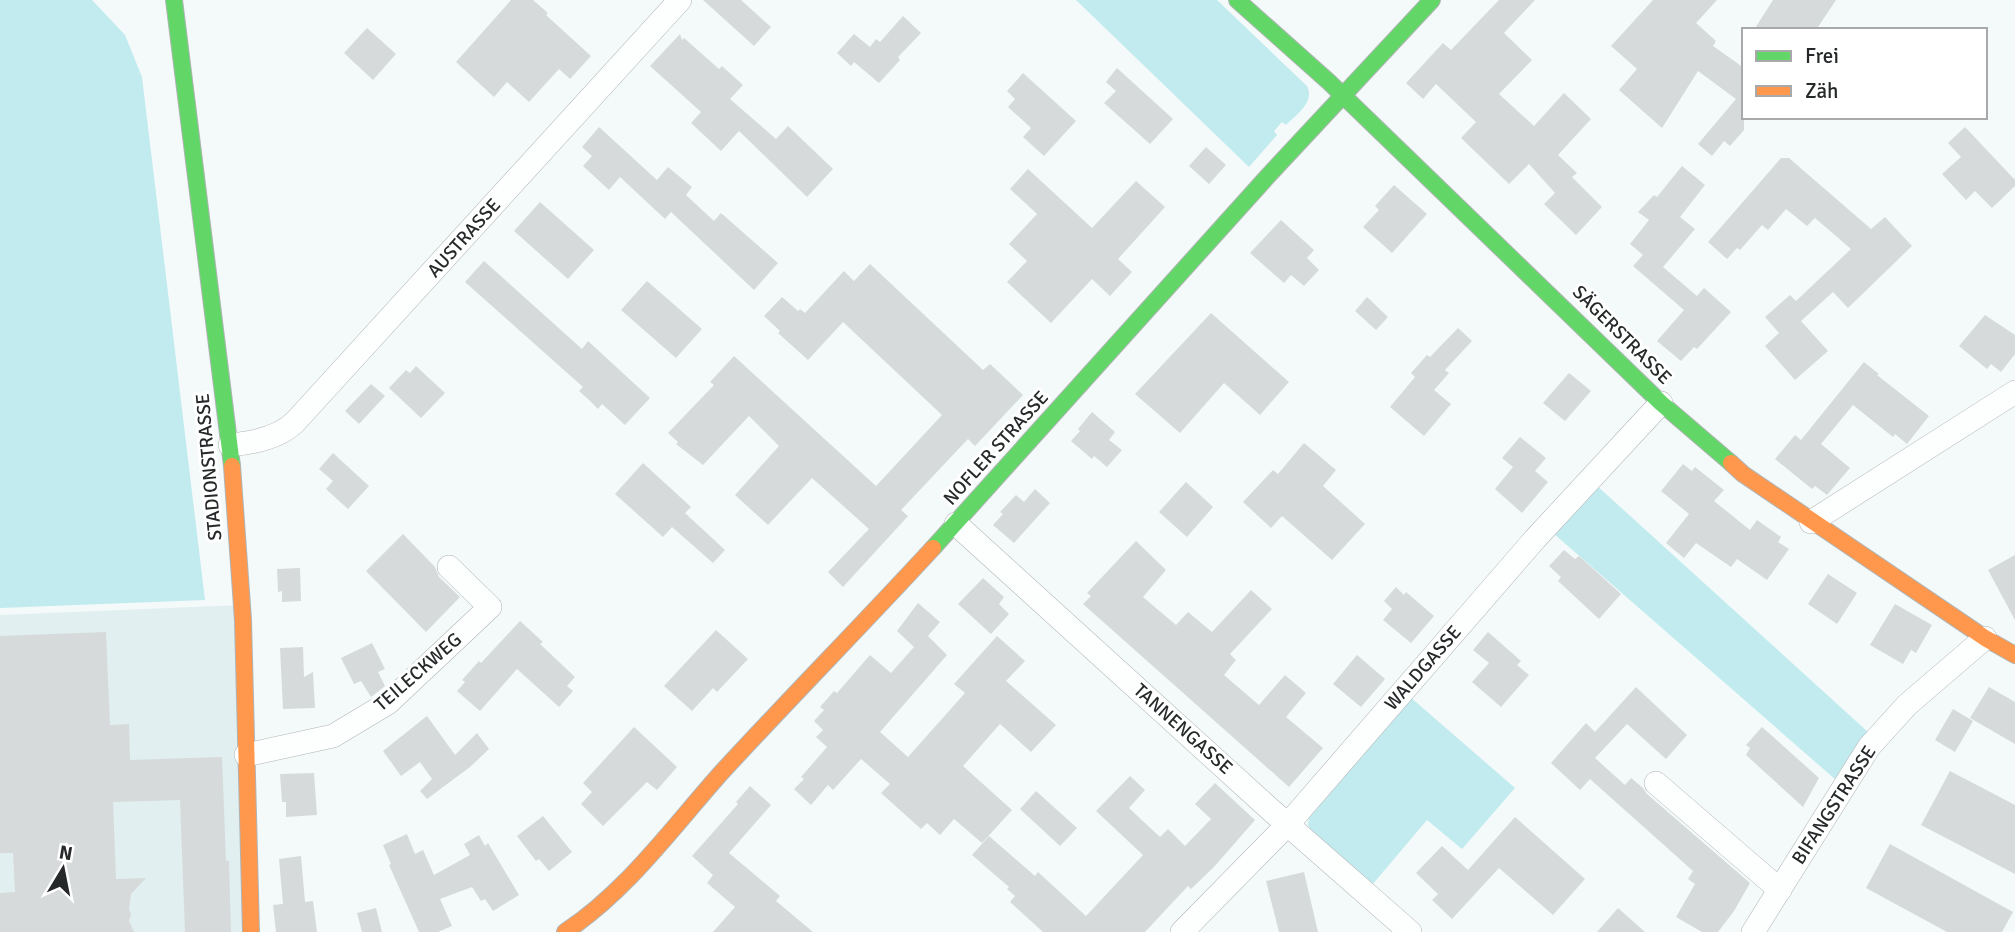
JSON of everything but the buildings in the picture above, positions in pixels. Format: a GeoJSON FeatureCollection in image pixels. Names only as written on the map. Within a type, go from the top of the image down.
{"type":"FeatureCollection","features":[{"type":"Feature","properties":{"kind":"street","name":"STADIONSTRASSE"},"geometry":{"type":"LineString","coordinates":[[174,0],[230,445],[243,620],[251,932]]}},
{"type":"Feature","properties":{"kind":"street","name":"AUSTRASSE"},"geometry":{"type":"LineString","coordinates":[[230,445],[254,443],[289,428],[680,0]]}},
{"type":"Feature","properties":{"kind":"street","name":"SÄGERSTRASSE"},"geometry":{"type":"LineString","coordinates":[[1237,0],[1341,94],[1661,403],[1742,474],[1985,638],[2015,655]]}},
{"type":"Feature","properties":{"kind":"street","name":"NOFLER STRASSE"},"geometry":{"type":"LineString","coordinates":[[565,932],[584,925],[622,885],[777,714],[956,524],[1341,94],[1432,0]]}},
{"type":"Feature","properties":{"kind":"street"},"geometry":{"type":"LineString","coordinates":[[1811,522],[2015,392]]}},
{"type":"Feature","properties":{"kind":"street","name":"WALDGASSE"},"geometry":{"type":"LineString","coordinates":[[1182,932],[1288,824],[1535,539],[1661,403]]}},
{"type":"Feature","properties":{"kind":"street","name":"TANNENGASSE"},"geometry":{"type":"LineString","coordinates":[[956,524],[1410,932]]}},
{"type":"Feature","properties":{"kind":"street","name":"TEILECKWEG"},"geometry":{"type":"LineString","coordinates":[[246,755],[332,736],[388,702],[428,667],[490,607],[449,567]]}},
{"type":"Feature","properties":{"kind":"street","name":"BIFANGSTRASSE"},"geometry":{"type":"LineString","coordinates":[[1754,932],[1869,747],[1907,705],[1985,638]]}},
{"type":"Feature","properties":{"kind":"street"},"geometry":{"type":"LineString","coordinates":[[1656,783],[1780,890]]}},
{"type":"Feature","properties":{"kind":"shaded area"},"geometry":{"type":"Polygon","coordinates":[[[0,0],[92,0],[125,35],[142,77],[205,600],[0,608],[0,0]]]}},
{"type":"Feature","properties":{"kind":"shaded area"},"geometry":{"type":"Polygon","coordinates":[[[1076,0],[1217,0],[1307,86],[1307,102],[1286,125],[1282,122],[1274,131],[1277,135],[1249,167],[1076,0]]]}},
{"type":"Feature","properties":{"kind":"shaded area"},"geometry":{"type":"Polygon","coordinates":[[[1595,484],[1868,732],[1836,780],[1553,533],[1595,484]]]}},
{"type":"Feature","properties":{"kind":"shaded area"},"geometry":{"type":"Polygon","coordinates":[[[242,605],[251,932],[0,932],[0,615],[242,605]]]}},
{"type":"Feature","properties":{"kind":"shaded area"},"geometry":{"type":"Polygon","coordinates":[[[1409,696],[1515,788],[1462,849],[1427,820],[1372,885],[1313,834],[1308,825],[1309,815],[1409,696]]]}},
{"type":"Feature","properties":{"kind":"traffic: fast"},"geometry":{"type":"LineString","coordinates":[[174,0],[232,466]]}},
{"type":"Feature","properties":{"kind":"traffic: fast"},"geometry":{"type":"LineString","coordinates":[[1237,0],[1329,82],[1661,403],[1731,463]]}},
{"type":"Feature","properties":{"kind":"traffic: fast"},"geometry":{"type":"LineString","coordinates":[[933,548],[1267,177],[1432,0]]}},
{"type":"Feature","properties":{"kind":"traffic: slow"},"geometry":{"type":"LineString","coordinates":[[1731,463],[1743,474],[1985,638],[2015,655]]}},
{"type":"Feature","properties":{"kind":"traffic: slow"},"geometry":{"type":"LineString","coordinates":[[232,466],[243,620],[251,932]]}},
{"type":"Feature","properties":{"kind":"traffic: slow"},"geometry":{"type":"LineString","coordinates":[[565,932],[609,898],[629,878],[721,773],[933,548]]}}]}
